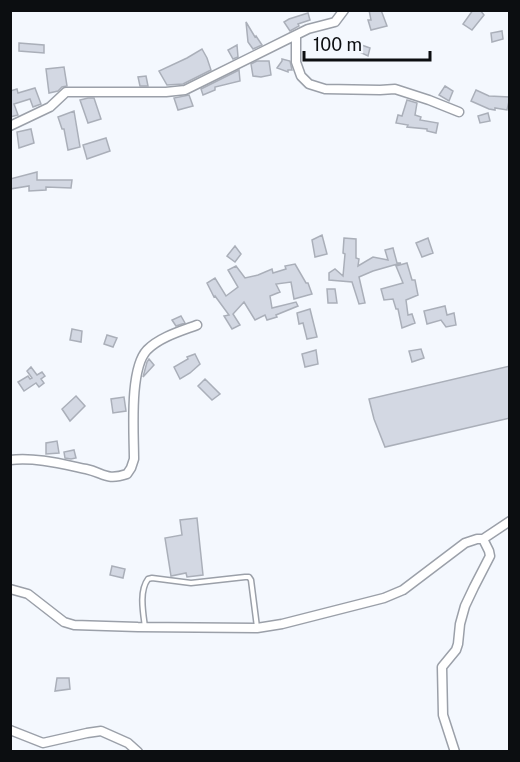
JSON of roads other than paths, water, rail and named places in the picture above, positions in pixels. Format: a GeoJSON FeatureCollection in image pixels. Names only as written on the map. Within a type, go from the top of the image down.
{"type":"FeatureCollection","features":[{"type":"Feature","properties":{"kind":"street"},"geometry":{"type":"LineString","coordinates":[[10,126],[50,107],[66,92],[185,90],[308,29],[335,22],[344,10]]}},
{"type":"Feature","properties":{"kind":"street"},"geometry":{"type":"LineString","coordinates":[[296,36],[296,62],[301,76],[309,84],[325,89],[395,89],[459,112]]}},
{"type":"Feature","properties":{"kind":"street"},"geometry":{"type":"LineString","coordinates":[[10,460],[41,461],[89,470],[108,477],[127,474],[134,459],[134,399],[137,375],[143,357],[146,351],[163,339],[197,324]]}},
{"type":"Feature","properties":{"kind":"street"},"geometry":{"type":"LineString","coordinates":[[10,589],[28,594],[64,622],[74,626],[257,628],[282,624],[384,598],[403,590],[465,543],[483,539],[510,521]]}},
{"type":"Feature","properties":{"kind":"street"},"geometry":{"type":"LineString","coordinates":[[455,752],[443,715],[441,671],[456,650],[465,606],[490,556],[483,539]]}},
{"type":"Feature","properties":{"kind":"street"},"geometry":{"type":"LineString","coordinates":[[10,730],[43,743],[101,731],[120,738],[138,752]]}},
{"type":"Feature","properties":{"kind":"lane"},"geometry":{"type":"LineString","coordinates":[[145,627],[143,591],[148,579],[191,583],[249,577],[257,628]]}}]}
